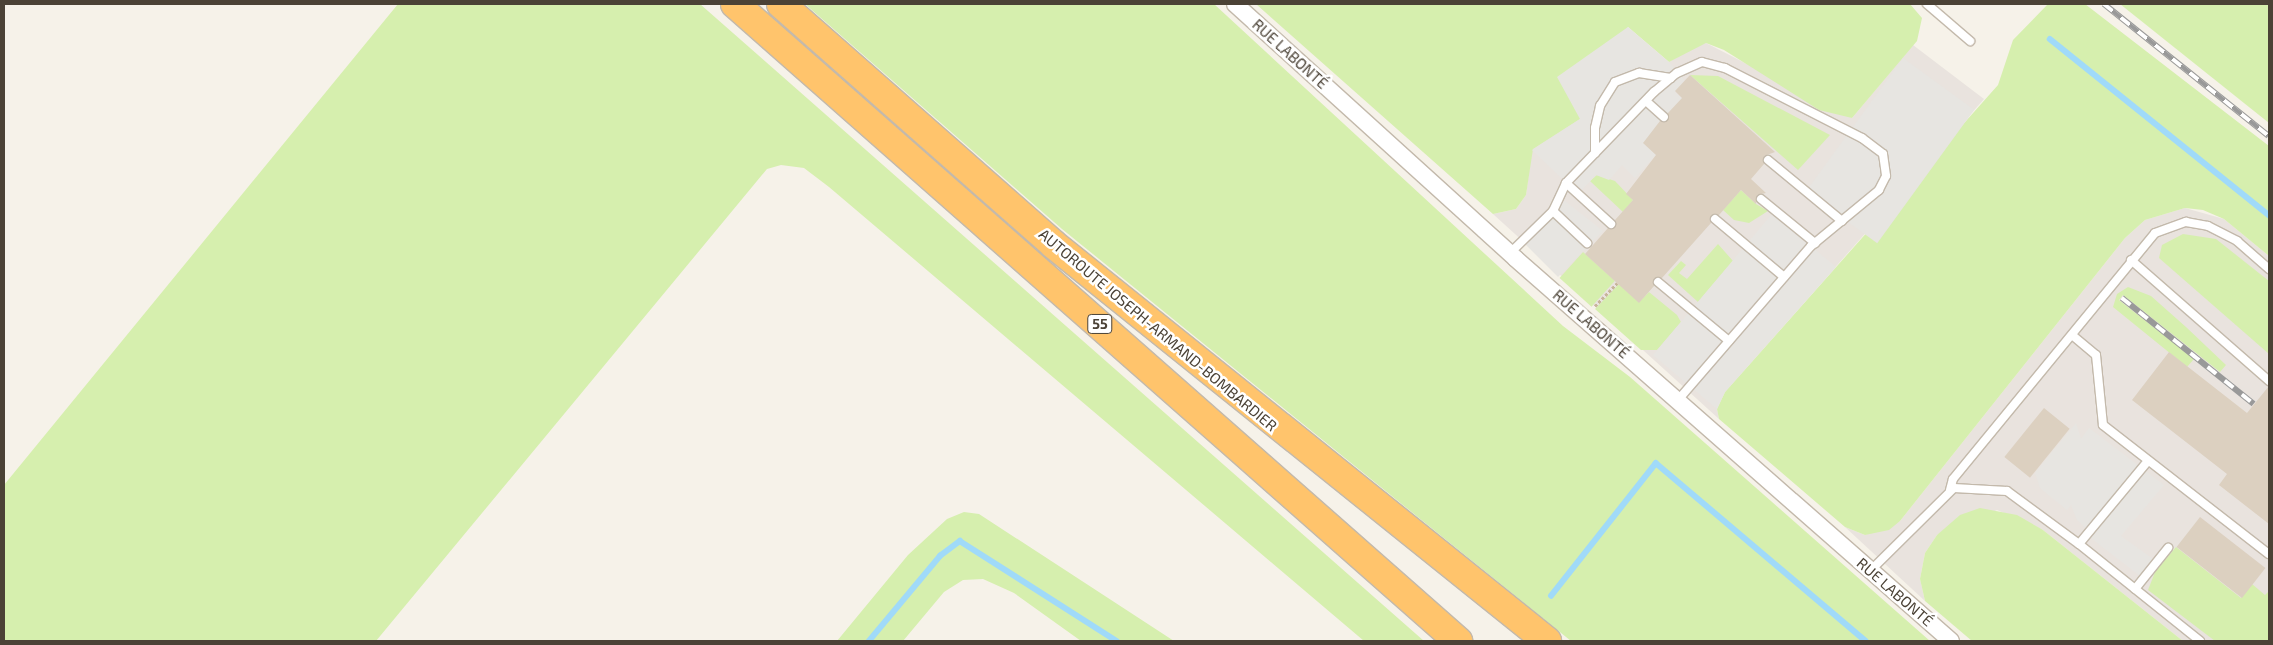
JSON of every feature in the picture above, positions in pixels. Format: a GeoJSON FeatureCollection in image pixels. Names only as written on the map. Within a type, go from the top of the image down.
{"type":"FeatureCollection","features":[{"type":"Feature","properties":{"kind":"highway","name":"AUTOROUTE JOSEPH-ARMAND-BOMBARDIER"},"geometry":{"type":"LineString","coordinates":[[781,4],[1091,275],[1547,641]]}},
{"type":"Feature","properties":{"kind":"highway","name":"AUTOROUTE JOSEPH-ARMAND-BOMBARDIER"},"geometry":{"type":"LineString","coordinates":[[737,6],[1458,641]]}},
{"type":"Feature","properties":{"kind":"street","name":"RUE LABONTÉ"},"geometry":{"type":"LineString","coordinates":[[1235,4],[1510,253],[1951,641]]}},
{"type":"Feature","properties":{"kind":"lane"},"geometry":{"type":"LineString","coordinates":[[1927,4],[1970,41]]}},
{"type":"Feature","properties":{"kind":"lane"},"geometry":{"type":"LineString","coordinates":[[1510,253],[1553,212],[1566,183],[1646,101],[1671,78],[1694,65],[1712,63],[1876,148],[1887,165],[1884,184],[1815,243],[1678,400]]}},
{"type":"Feature","properties":{"kind":"lane"},"geometry":{"type":"LineString","coordinates":[[1596,153],[1594,128],[1600,106],[1615,82],[1639,73],[1671,78]]}},
{"type":"Feature","properties":{"kind":"lane"},"geometry":{"type":"LineString","coordinates":[[1646,101],[1664,117]]}},
{"type":"Feature","properties":{"kind":"lane"},"geometry":{"type":"LineString","coordinates":[[1768,160],[1842,221]]}},
{"type":"Feature","properties":{"kind":"lane"},"geometry":{"type":"LineString","coordinates":[[1566,183],[1611,224]]}},
{"type":"Feature","properties":{"kind":"lane"},"geometry":{"type":"LineString","coordinates":[[1761,199],[1815,243]]}},
{"type":"Feature","properties":{"kind":"lane"},"geometry":{"type":"LineString","coordinates":[[1553,212],[1587,243]]}},
{"type":"Feature","properties":{"kind":"lane"},"geometry":{"type":"LineString","coordinates":[[1715,219],[1784,277]]}},
{"type":"Feature","properties":{"kind":"lane"},"geometry":{"type":"LineString","coordinates":[[1870,571],[1950,490],[1952,479],[2155,233],[2186,222],[2217,229],[2269,269]]}},
{"type":"Feature","properties":{"kind":"lane"},"geometry":{"type":"LineString","coordinates":[[2131,260],[2269,380]]}},
{"type":"Feature","properties":{"kind":"lane"},"geometry":{"type":"LineString","coordinates":[[1658,282],[1729,341]]}},
{"type":"Feature","properties":{"kind":"lane"},"geometry":{"type":"LineString","coordinates":[[2072,335],[2096,355],[2103,425],[2269,554]]}},
{"type":"Feature","properties":{"kind":"lane"},"geometry":{"type":"LineString","coordinates":[[2079,544],[2148,461]]}},
{"type":"Feature","properties":{"kind":"lane"},"geometry":{"type":"LineString","coordinates":[[1950,490],[2007,491],[2079,544],[2200,641]]}},
{"type":"Feature","properties":{"kind":"lane"},"geometry":{"type":"LineString","coordinates":[[2135,589],[2168,548]]}},
{"type":"Feature","properties":{"kind":"path"},"geometry":{"type":"LineString","coordinates":[[1595,306],[1617,283]]}},
{"type":"Feature","properties":{"kind":"shaded area"},"geometry":{"type":"Polygon","coordinates":[[[1628,27],[1669,62],[1685,81],[1675,92],[1700,113],[1670,111],[1659,122],[1656,155],[1635,178],[1622,165],[1609,180],[1596,175],[1578,194],[1532,150],[1580,119],[1557,77],[1628,27]]]}},
{"type":"Feature","properties":{"kind":"shaded area"},"geometry":{"type":"Polygon","coordinates":[[[1706,43],[1852,118],[1913,45],[1984,99],[1725,392],[1717,409],[1719,419],[1493,214],[1516,209],[1526,195],[1532,149],[1694,46],[1706,43]]]}},
{"type":"Feature","properties":{"kind":"shaded area"},"geometry":{"type":"Polygon","coordinates":[[[1903,58],[1974,110],[1877,243],[1806,191],[1903,58]]]}},
{"type":"Feature","properties":{"kind":"shaded area"},"geometry":{"type":"Polygon","coordinates":[[[1565,201],[1603,231],[1558,277],[1522,241],[1565,201]]]}},
{"type":"Feature","properties":{"kind":"shaded area"},"geometry":{"type":"Polygon","coordinates":[[[2185,208],[2224,219],[2269,256],[2269,641],[2183,641],[2043,530],[1997,510],[1937,535],[1925,553],[1920,579],[1925,601],[1845,527],[1865,535],[1900,521],[2125,238],[2145,220],[2185,208]]]}},
{"type":"Feature","properties":{"kind":"shaded area"},"geometry":{"type":"Polygon","coordinates":[[[1772,214],[1836,267],[1725,392],[1717,409],[1653,355],[1772,214]]]}},
{"type":"Feature","properties":{"kind":"shaded area"},"geometry":{"type":"Polygon","coordinates":[[[2076,423],[2081,439],[2089,428],[2164,485],[2121,536],[2153,559],[2140,576],[2087,535],[2089,531],[2077,520],[2071,505],[2067,510],[2040,488],[2035,473],[2076,423]]]}},
{"type":"Feature","properties":{"kind":"green space"},"geometry":{"type":"Polygon","coordinates":[[[398,4],[700,4],[1424,641],[1364,641],[829,187],[804,168],[781,165],[767,169],[376,641],[4,641],[4,485],[398,4]]]}},
{"type":"Feature","properties":{"kind":"green space"},"geometry":{"type":"Polygon","coordinates":[[[805,4],[1214,4],[1563,326],[1630,377],[1930,641],[1571,641],[1062,229],[805,4]]]}},
{"type":"Feature","properties":{"kind":"green space"},"geometry":{"type":"Polygon","coordinates":[[[1256,4],[1910,4],[1922,18],[1917,41],[1852,118],[1819,110],[1724,50],[1706,43],[1669,62],[1628,27],[1580,119],[1533,149],[1526,195],[1516,209],[1493,214],[1256,4]]]}},
{"type":"Feature","properties":{"kind":"green space"},"geometry":{"type":"Polygon","coordinates":[[[2048,4],[2085,4],[2269,146],[2269,256],[2224,219],[2203,210],[2185,208],[2145,220],[2125,238],[1900,521],[1889,530],[1865,535],[1845,527],[1719,419],[1717,409],[1725,392],[1998,85],[2013,40],[2048,4]]]}},
{"type":"Feature","properties":{"kind":"green space"},"geometry":{"type":"Polygon","coordinates":[[[2120,4],[2269,4],[2269,123],[2120,4]]]}},
{"type":"Feature","properties":{"kind":"green space"},"geometry":{"type":"Polygon","coordinates":[[[1690,75],[1718,76],[1830,135],[1798,170],[1690,75]]]}},
{"type":"Feature","properties":{"kind":"green space"},"geometry":{"type":"Polygon","coordinates":[[[1597,175],[1615,181],[1633,200],[1623,212],[1590,181],[1597,175]]]}},
{"type":"Feature","properties":{"kind":"green space"},"geometry":{"type":"Polygon","coordinates":[[[1741,190],[1756,204],[1768,211],[1749,223],[1734,220],[1723,210],[1741,190]]]}},
{"type":"Feature","properties":{"kind":"green space"},"geometry":{"type":"Polygon","coordinates":[[[2183,234],[2216,239],[2269,281],[2269,354],[2159,258],[2162,245],[2183,234]]]}},
{"type":"Feature","properties":{"kind":"green space"},"geometry":{"type":"Polygon","coordinates":[[[1718,244],[1733,261],[1698,302],[1668,275],[1681,261],[1686,265],[1679,273],[1687,279],[1718,244]]]}},
{"type":"Feature","properties":{"kind":"green space"},"geometry":{"type":"Polygon","coordinates":[[[1583,252],[1615,281],[1592,307],[1560,278],[1583,252]]]}},
{"type":"Feature","properties":{"kind":"green space"},"geometry":{"type":"Polygon","coordinates":[[[1619,284],[1639,302],[1649,292],[1677,315],[1681,322],[1657,350],[1641,350],[1595,309],[1619,284]]]}},
{"type":"Feature","properties":{"kind":"green space"},"geometry":{"type":"Polygon","coordinates":[[[2128,287],[2151,296],[2186,327],[2226,365],[2220,372],[2123,295],[2119,300],[2194,359],[2187,367],[2113,307],[2117,294],[2128,287]]]}},
{"type":"Feature","properties":{"kind":"green space"},"geometry":{"type":"Polygon","coordinates":[[[1980,508],[2017,515],[2043,530],[2183,641],[1972,641],[1925,601],[1920,579],[1925,553],[1937,535],[1960,515],[1980,508]]]}},
{"type":"Feature","properties":{"kind":"green space"},"geometry":{"type":"Polygon","coordinates":[[[964,512],[979,514],[1174,641],[1081,641],[1014,593],[983,579],[963,580],[944,592],[903,641],[837,641],[908,555],[947,519],[964,512]]]}},
{"type":"Feature","properties":{"kind":"green space"},"geometry":{"type":"Polygon","coordinates":[[[2176,547],[2241,598],[2252,584],[2265,595],[2269,591],[2269,641],[2215,641],[2148,590],[2155,572],[2176,547]]]}},
{"type":"Feature","properties":{"kind":"building"},"geometry":{"type":"Polygon","coordinates":[[[1690,75],[1775,152],[1764,156],[1764,164],[1751,179],[1766,193],[1757,195],[1756,204],[1741,190],[1719,215],[1711,215],[1711,223],[1662,278],[1654,278],[1654,286],[1639,303],[1585,254],[1608,228],[1615,227],[1615,220],[1633,200],[1626,194],[1656,155],[1643,143],[1660,121],[1668,120],[1668,113],[1682,98],[1675,91],[1690,75]]]}},
{"type":"Feature","properties":{"kind":"building"},"geometry":{"type":"Polygon","coordinates":[[[2169,352],[2247,413],[2269,386],[2269,524],[2219,485],[2227,474],[2132,400],[2169,352]]]}},
{"type":"Feature","properties":{"kind":"building"},"geometry":{"type":"Polygon","coordinates":[[[2044,408],[2070,429],[2030,478],[2004,457],[2044,408]]]}},
{"type":"Feature","properties":{"kind":"building"},"geometry":{"type":"Polygon","coordinates":[[[2200,517],[2265,568],[2242,598],[2177,547],[2200,517]]]}},
{"type":"Feature","properties":{"kind":"waterway"},"geometry":{"type":"LineString","coordinates":[[2050,39],[2269,215]]}},
{"type":"Feature","properties":{"kind":"waterway"},"geometry":{"type":"LineString","coordinates":[[1551,596],[1656,463],[1866,641]]}},
{"type":"Feature","properties":{"kind":"waterway"},"geometry":{"type":"LineString","coordinates":[[869,641],[940,556],[960,541],[1117,641]]}},
{"type":"Feature","properties":{"kind":"railway"},"geometry":{"type":"LineString","coordinates":[[2104,4],[2269,136]]}},
{"type":"Feature","properties":{"kind":"railway"},"geometry":{"type":"LineString","coordinates":[[2122,298],[2254,404]]}}]}
